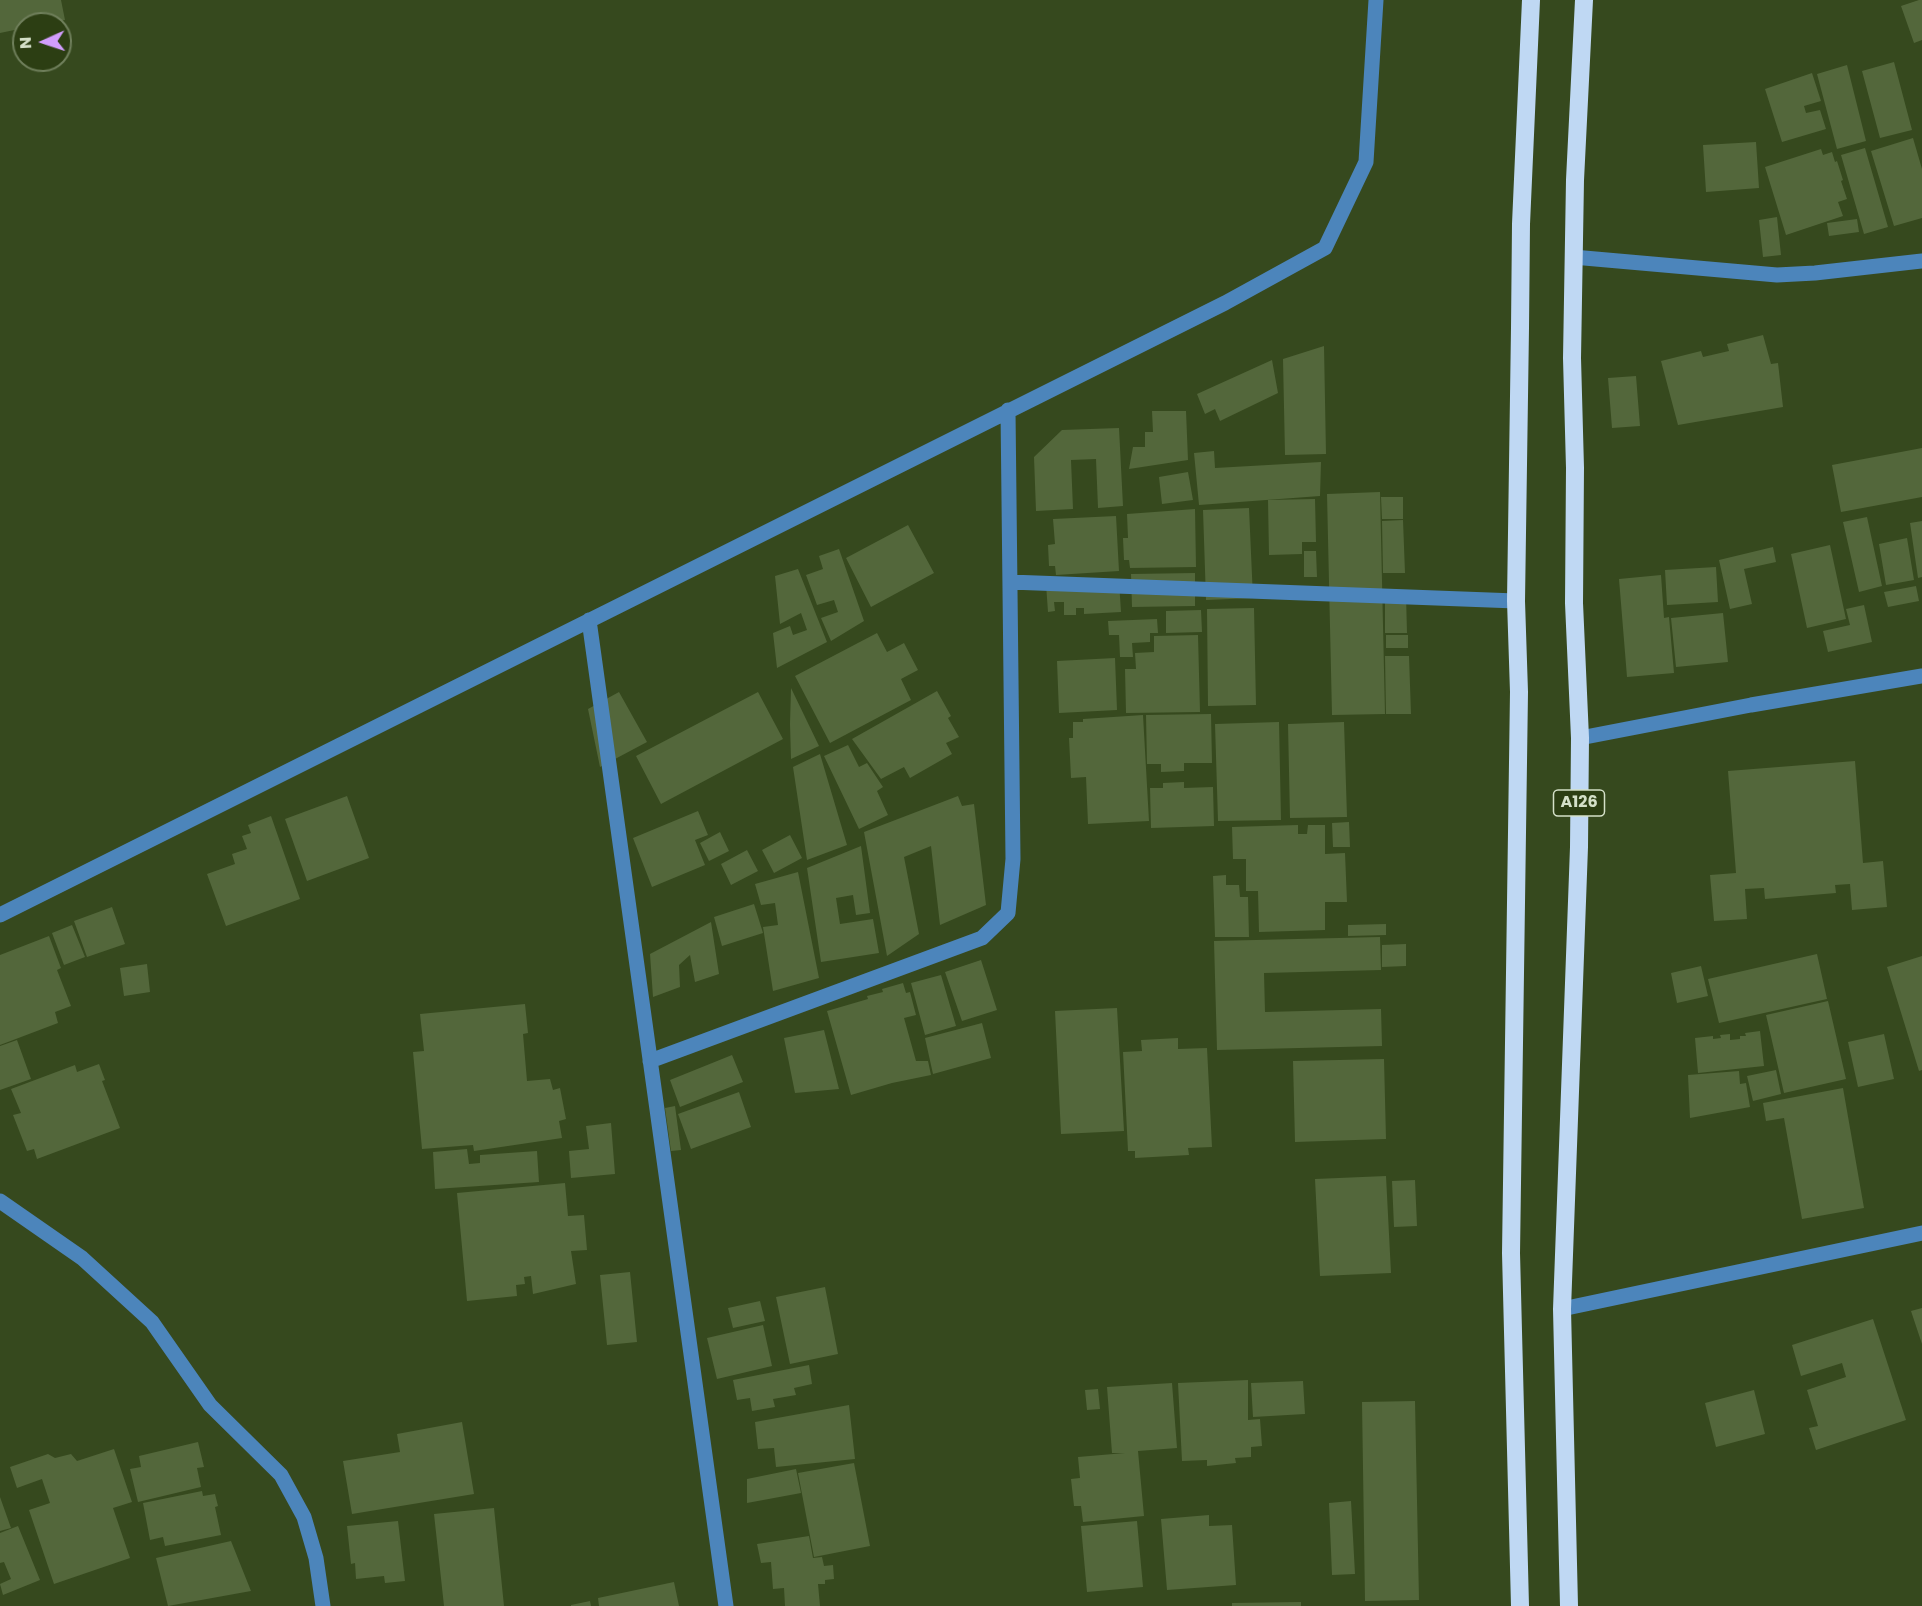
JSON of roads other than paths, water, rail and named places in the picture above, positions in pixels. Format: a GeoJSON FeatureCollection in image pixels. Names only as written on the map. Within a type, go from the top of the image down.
{"type":"FeatureCollection","features":[{"type":"Feature","properties":{"kind":"highway"},"geometry":{"type":"LineString","coordinates":[[1520,1606],[1511,1253],[1519,692],[1516,601],[1521,235],[1531,0]]}},
{"type":"Feature","properties":{"kind":"highway","name":"A126"},"geometry":{"type":"LineString","coordinates":[[1569,1606],[1562,1309],[1575,966],[1580,738],[1574,603],[1573,256],[1584,0]]}},
{"type":"Feature","properties":{"kind":"street"},"geometry":{"type":"LineString","coordinates":[[0,915],[1225,303],[1325,248],[1366,162],[1376,0]]}},
{"type":"Feature","properties":{"kind":"street"},"geometry":{"type":"LineString","coordinates":[[1573,256],[1777,275],[1922,261]]}},
{"type":"Feature","properties":{"kind":"street"},"geometry":{"type":"LineString","coordinates":[[651,1061],[982,938],[1008,913],[1013,859],[1008,410]]}},
{"type":"Feature","properties":{"kind":"street"},"geometry":{"type":"LineString","coordinates":[[1010,582],[1516,601]]}},
{"type":"Feature","properties":{"kind":"street"},"geometry":{"type":"LineString","coordinates":[[589,620],[726,1606]]}},
{"type":"Feature","properties":{"kind":"street"},"geometry":{"type":"LineString","coordinates":[[1580,738],[1751,705],[1922,676]]}},
{"type":"Feature","properties":{"kind":"street"},"geometry":{"type":"LineString","coordinates":[[0,1201],[82,1258],[152,1322],[210,1405],[281,1475],[304,1517],[316,1558],[323,1606]]}},
{"type":"Feature","properties":{"kind":"street"},"geometry":{"type":"LineString","coordinates":[[1562,1309],[1922,1233]]}}]}
